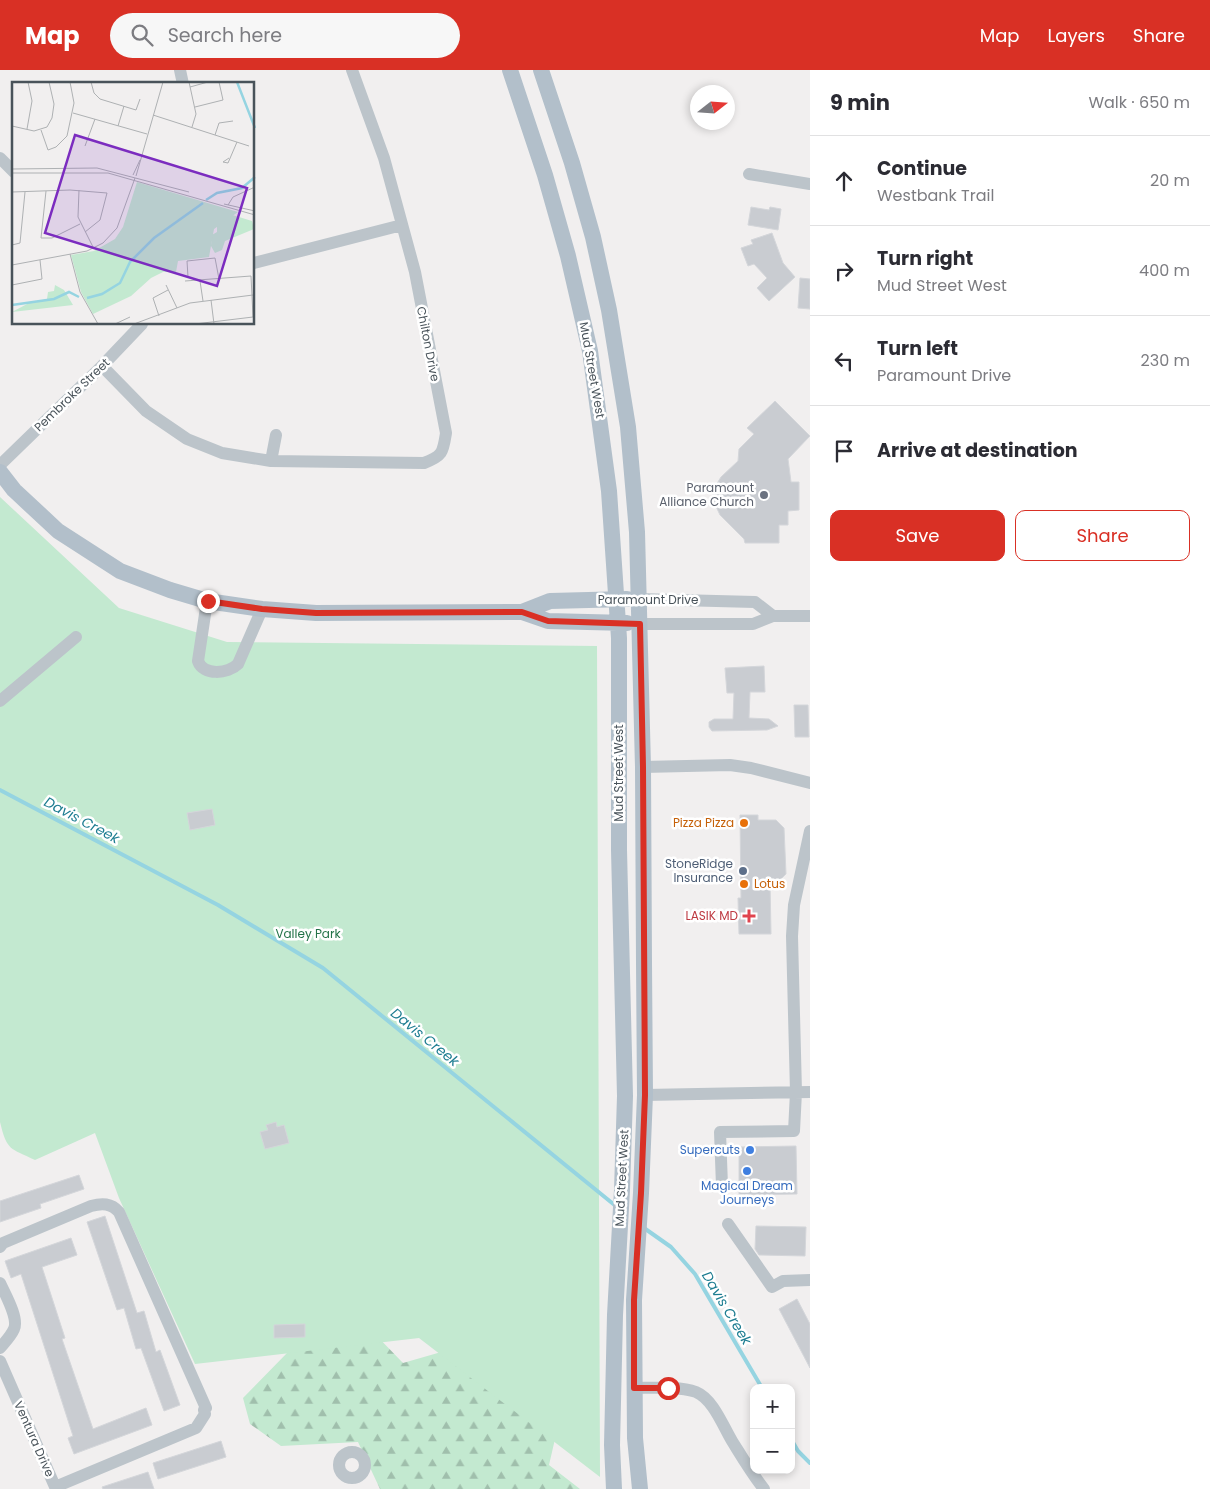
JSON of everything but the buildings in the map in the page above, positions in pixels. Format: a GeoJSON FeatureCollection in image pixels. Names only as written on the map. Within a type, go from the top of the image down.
{"type":"FeatureCollection","features":[{"type":"Feature","properties":{"kind":"main road","name":"Mud Street West"},"geometry":{"type":"LineString","coordinates":[[510,70],[545,175],[568,256],[590,351],[609,491],[619,638],[619,850],[625,1096],[615,1315],[612,1445],[614,1489]]}},
{"type":"Feature","properties":{"kind":"main road","name":"Mud Street West"},"geometry":{"type":"LineString","coordinates":[[541,70],[577,181],[609,310],[628,427],[637,532],[643,767],[645,1095],[634,1316],[635,1438],[640,1489]]}},
{"type":"Feature","properties":{"kind":"main road","name":"Paramount Drive"},"geometry":{"type":"LineString","coordinates":[[0,472],[14,490],[58,531],[120,571],[170,590],[208,601],[262,609],[316,613],[522,612],[548,621],[640,624]]}},
{"type":"Feature","properties":{"kind":"main road","name":"Paramount Drive"},"geometry":{"type":"LineString","coordinates":[[522,612],[550,601],[639,599]]}},
{"type":"Feature","properties":{"kind":"street","name":"Chilton Drive"},"geometry":{"type":"LineString","coordinates":[[102,366],[146,411],[188,439],[222,453],[271,461],[424,463],[437,458],[443,449],[446,433],[414,272],[384,158],[352,70]]}},
{"type":"Feature","properties":{"kind":"street"},"geometry":{"type":"LineString","coordinates":[[0,158],[12,170]]}},
{"type":"Feature","properties":{"kind":"street"},"geometry":{"type":"LineString","coordinates":[[749,174],[810,184]]}},
{"type":"Feature","properties":{"kind":"street"},"geometry":{"type":"LineString","coordinates":[[255,263],[402,225]]}},
{"type":"Feature","properties":{"kind":"street","name":"Pembroke Street"},"geometry":{"type":"LineString","coordinates":[[0,465],[102,366],[141,325]]}},
{"type":"Feature","properties":{"kind":"street"},"geometry":{"type":"LineString","coordinates":[[271,461],[276,435]]}},
{"type":"Feature","properties":{"kind":"street","name":"Paramount Drive"},"geometry":{"type":"LineString","coordinates":[[639,599],[755,602],[773,616]]}},
{"type":"Feature","properties":{"kind":"street"},"geometry":{"type":"LineString","coordinates":[[208,601],[198,661],[201,668],[221,672],[231,669],[238,664],[262,609]]}},
{"type":"Feature","properties":{"kind":"street","name":"Paramount Drive"},"geometry":{"type":"LineString","coordinates":[[640,624],[753,624],[773,616],[810,616]]}},
{"type":"Feature","properties":{"kind":"street"},"geometry":{"type":"LineString","coordinates":[[0,701],[76,637]]}},
{"type":"Feature","properties":{"kind":"street"},"geometry":{"type":"LineString","coordinates":[[643,767],[730,765],[810,782]]}},
{"type":"Feature","properties":{"kind":"street"},"geometry":{"type":"LineString","coordinates":[[722,1186],[720,1132],[794,1131],[796,1092],[792,936],[794,906],[810,832]]}},
{"type":"Feature","properties":{"kind":"street"},"geometry":{"type":"LineString","coordinates":[[645,1095],[810,1092]]}},
{"type":"Feature","properties":{"kind":"street"},"geometry":{"type":"LineString","coordinates":[[0,1247],[3,1243],[91,1206],[100,1203],[116,1208],[206,1408],[204,1410],[205,1414],[196,1428],[56,1488]]}},
{"type":"Feature","properties":{"kind":"street"},"geometry":{"type":"LineString","coordinates":[[728,1224],[772,1287],[783,1280],[810,1280]]}},
{"type":"Feature","properties":{"kind":"street"},"geometry":{"type":"LineString","coordinates":[[0,1284],[16,1323],[11,1334],[0,1348]]}},
{"type":"Feature","properties":{"kind":"street","name":"Ventura Drive"},"geometry":{"type":"LineString","coordinates":[[0,1361],[56,1488]]}},
{"type":"Feature","properties":{"kind":"street"},"geometry":{"type":"LineString","coordinates":[[634,1388],[668,1388],[696,1393],[708,1402],[718,1414],[743,1458],[764,1489]]}},
{"type":"Feature","properties":{"kind":"green space","name":"Valley Park"},"geometry":{"type":"Polygon","coordinates":[[[0,497],[119,608],[227,642],[597,646],[600,1477],[419,1338],[195,1364],[119,1198],[95,1133],[35,1160],[15,1150],[8,1144],[0,1122],[0,497]]]}},
{"type":"Feature","properties":{"kind":"green space"},"geometry":{"type":"Polygon","coordinates":[[[372,1331],[403,1363],[469,1344],[567,1387],[549,1465],[580,1489],[380,1489],[358,1442],[281,1446],[250,1424],[243,1398],[287,1353],[372,1331]]]}},
{"type":"Feature","properties":{"kind":"waterway","name":"Davis Creek"},"geometry":{"type":"LineString","coordinates":[[0,790],[218,905],[323,968],[617,1207]]}},
{"type":"Feature","properties":{"kind":"waterway","name":"Davis Creek"},"geometry":{"type":"LineString","coordinates":[[644,1228],[671,1247],[695,1274],[760,1384]]}},
{"type":"Feature","properties":{"kind":"waterway","name":"Davis Creek"},"geometry":{"type":"LineString","coordinates":[[795,1446],[810,1463]]}},
{"type":"Feature","properties":{"kind":"place","name":"Paramount Alliance Church"},"geometry":{"type":"Point","coordinates":[764,495]}},
{"type":"Feature","properties":{"kind":"place","name":"Pizza Pizza"},"geometry":{"type":"Point","coordinates":[744,823]}},
{"type":"Feature","properties":{"kind":"place","name":"StoneRidge Insurance"},"geometry":{"type":"Point","coordinates":[743,871]}},
{"type":"Feature","properties":{"kind":"place","name":"Lotus"},"geometry":{"type":"Point","coordinates":[744,884]}},
{"type":"Feature","properties":{"kind":"place","name":"LASIK MD"},"geometry":{"type":"Point","coordinates":[749,916]}},
{"type":"Feature","properties":{"kind":"place","name":"Supercuts"},"geometry":{"type":"Point","coordinates":[750,1150]}},
{"type":"Feature","properties":{"kind":"place","name":"Magical Dream Journeys"},"geometry":{"type":"Point","coordinates":[747,1171]}},
{"type":"Feature","properties":{"kind":"route"},"geometry":{"type":"LineString","coordinates":[[208,601],[262,609],[316,613],[522,612],[548,621],[640,624],[645,1095],[634,1300],[634,1388],[668,1388]]}}]}
